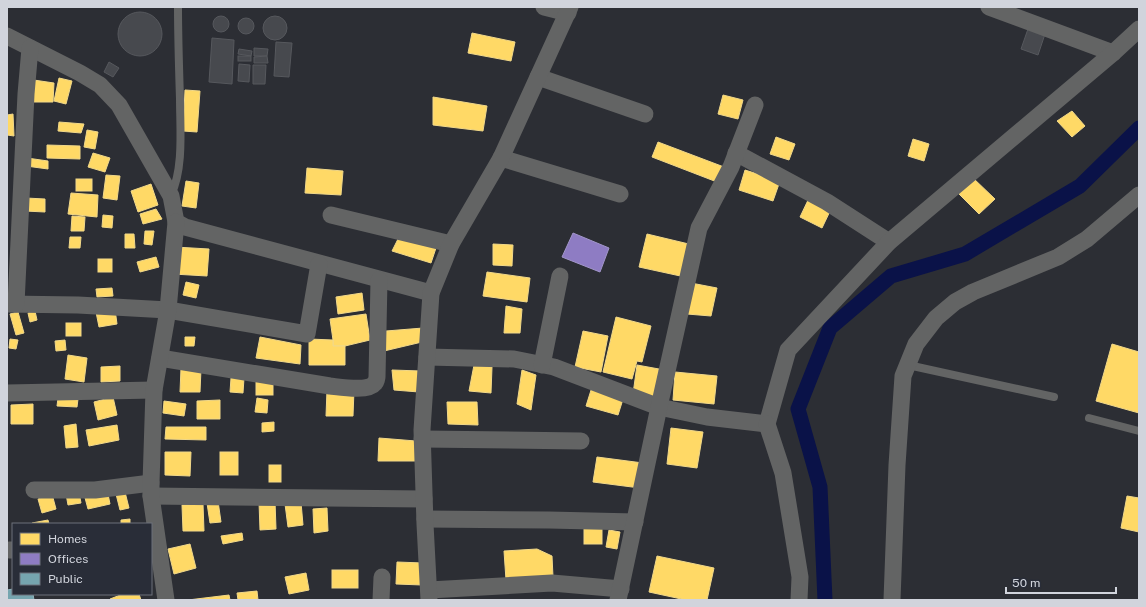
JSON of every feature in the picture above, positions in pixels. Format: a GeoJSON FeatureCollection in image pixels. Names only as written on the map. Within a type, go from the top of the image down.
{"type":"FeatureCollection","features":[{"type":"Feature","properties":{"kind":"street"},"geometry":{"type":"LineString","coordinates":[[544,7],[569,10],[501,158],[451,244],[431,293],[422,430],[429,595],[552,583],[620,595],[659,407],[700,228],[731,167],[755,105]]}},
{"type":"Feature","properties":{"kind":"street"},"geometry":{"type":"LineString","coordinates":[[989,7],[1113,53]]}},
{"type":"Feature","properties":{"kind":"street"},"geometry":{"type":"LineString","coordinates":[[799,600],[800,577],[783,473],[767,424],[788,350],[889,242],[1113,53],[1139,29]]}},
{"type":"Feature","properties":{"kind":"street"},"geometry":{"type":"LineString","coordinates":[[7,36],[80,73],[100,85],[119,105],[170,196],[176,222],[168,310],[154,390],[151,490],[155,547],[166,600]]}},
{"type":"Feature","properties":{"kind":"street"},"geometry":{"type":"LineString","coordinates":[[30,48],[12,304],[78,304],[168,310],[307,334],[319,264]]}},
{"type":"Feature","properties":{"kind":"street"},"geometry":{"type":"LineString","coordinates":[[538,77],[645,114]]}},
{"type":"Feature","properties":{"kind":"street"},"geometry":{"type":"LineString","coordinates":[[736,153],[827,202],[889,242]]}},
{"type":"Feature","properties":{"kind":"street"},"geometry":{"type":"LineString","coordinates":[[501,158],[620,194]]}},
{"type":"Feature","properties":{"kind":"street"},"geometry":{"type":"LineString","coordinates":[[892,600],[897,465],[903,376],[916,344],[936,318],[955,302],[973,292],[1058,257],[1087,239],[1139,195]]}},
{"type":"Feature","properties":{"kind":"street"},"geometry":{"type":"LineString","coordinates":[[331,215],[451,244]]}},
{"type":"Feature","properties":{"kind":"street"},"geometry":{"type":"LineString","coordinates":[[176,222],[185,227],[431,293]]}},
{"type":"Feature","properties":{"kind":"street"},"geometry":{"type":"LineString","coordinates":[[542,365],[560,276]]}},
{"type":"Feature","properties":{"kind":"street"},"geometry":{"type":"LineString","coordinates":[[160,358],[330,386],[357,388],[371,387],[376,383],[377,377],[379,280]]}},
{"type":"Feature","properties":{"kind":"street"},"geometry":{"type":"LineString","coordinates":[[427,357],[514,359],[554,367],[659,407],[707,417],[767,424]]}},
{"type":"Feature","properties":{"kind":"street"},"geometry":{"type":"LineString","coordinates":[[7,393],[154,390]]}},
{"type":"Feature","properties":{"kind":"street"},"geometry":{"type":"LineString","coordinates":[[422,439],[581,441]]}},
{"type":"Feature","properties":{"kind":"street"},"geometry":{"type":"LineString","coordinates":[[34,490],[151,490],[424,499]]}},
{"type":"Feature","properties":{"kind":"street"},"geometry":{"type":"LineString","coordinates":[[425,519],[635,522]]}},
{"type":"Feature","properties":{"kind":"street"},"geometry":{"type":"LineString","coordinates":[[381,600],[382,577]]}},
{"type":"Feature","properties":{"kind":"lane"},"geometry":{"type":"LineString","coordinates":[[170,196],[176,186],[178,175],[180,138],[178,7]]}},
{"type":"Feature","properties":{"kind":"lane"},"geometry":{"type":"LineString","coordinates":[[908,365],[1054,397]]}},
{"type":"Feature","properties":{"kind":"lane"},"geometry":{"type":"LineString","coordinates":[[1089,418],[1139,431]]}},
{"type":"Feature","properties":{"kind":"building: Homes"},"geometry":{"type":"Polygon","coordinates":[[[472,33],[515,42],[511,61],[468,53],[472,33]]]}},
{"type":"Feature","properties":{"kind":"building: Homes"},"geometry":{"type":"Polygon","coordinates":[[[59,78],[72,81],[66,104],[54,101],[59,78]]]}},
{"type":"Feature","properties":{"kind":"building: Homes"},"geometry":{"type":"Polygon","coordinates":[[[27,79],[54,83],[53,102],[28,102],[27,79]]]}},
{"type":"Feature","properties":{"kind":"building: Homes"},"geometry":{"type":"Polygon","coordinates":[[[185,90],[200,91],[197,132],[183,131],[185,90]]]}},
{"type":"Feature","properties":{"kind":"building: Homes"},"geometry":{"type":"Polygon","coordinates":[[[723,95],[743,100],[738,119],[718,114],[723,95]]]}},
{"type":"Feature","properties":{"kind":"building: Homes"},"geometry":{"type":"Polygon","coordinates":[[[433,97],[487,106],[483,131],[433,125],[433,97]]]}},
{"type":"Feature","properties":{"kind":"building: Homes"},"geometry":{"type":"Polygon","coordinates":[[[1072,111],[1085,126],[1072,137],[1057,121],[1072,111]]]}},
{"type":"Feature","properties":{"kind":"building: Homes"},"geometry":{"type":"Polygon","coordinates":[[[13,114],[14,136],[7,135],[7,115],[13,114]]]}},
{"type":"Feature","properties":{"kind":"building: Homes"},"geometry":{"type":"Polygon","coordinates":[[[59,122],[84,124],[81,133],[58,131],[59,122]]]}},
{"type":"Feature","properties":{"kind":"building: Homes"},"geometry":{"type":"Polygon","coordinates":[[[87,130],[98,132],[95,149],[84,147],[87,130]]]}},
{"type":"Feature","properties":{"kind":"building: Homes"},"geometry":{"type":"Polygon","coordinates":[[[776,137],[795,144],[789,160],[770,154],[776,137]]]}},
{"type":"Feature","properties":{"kind":"building: Homes"},"geometry":{"type":"Polygon","coordinates":[[[913,139],[929,144],[924,161],[908,156],[913,139]]]}},
{"type":"Feature","properties":{"kind":"building: Homes"},"geometry":{"type":"Polygon","coordinates":[[[658,142],[724,167],[717,182],[652,157],[658,142]]]}},
{"type":"Feature","properties":{"kind":"building: Homes"},"geometry":{"type":"Polygon","coordinates":[[[47,145],[80,146],[80,159],[47,158],[47,145]]]}},
{"type":"Feature","properties":{"kind":"building: Homes"},"geometry":{"type":"Polygon","coordinates":[[[93,153],[110,158],[105,172],[88,167],[93,153]]]}},
{"type":"Feature","properties":{"kind":"building: Homes"},"geometry":{"type":"Polygon","coordinates":[[[27,158],[48,161],[48,169],[26,166],[27,158]]]}},
{"type":"Feature","properties":{"kind":"building: Homes"},"geometry":{"type":"Polygon","coordinates":[[[307,168],[343,171],[341,195],[305,193],[307,168]]]}},
{"type":"Feature","properties":{"kind":"building: Homes"},"geometry":{"type":"Polygon","coordinates":[[[745,170],[780,181],[773,201],[739,190],[745,170]]]}},
{"type":"Feature","properties":{"kind":"building: Homes"},"geometry":{"type":"Polygon","coordinates":[[[106,175],[120,176],[117,200],[103,198],[106,175]]]}},
{"type":"Feature","properties":{"kind":"building: Homes"},"geometry":{"type":"Polygon","coordinates":[[[972,177],[995,199],[979,214],[957,192],[972,177]]]}},
{"type":"Feature","properties":{"kind":"building: Homes"},"geometry":{"type":"Polygon","coordinates":[[[76,179],[92,179],[92,191],[76,191],[76,179]]]}},
{"type":"Feature","properties":{"kind":"building: Homes"},"geometry":{"type":"Polygon","coordinates":[[[186,181],[199,183],[196,208],[182,206],[186,181]]]}},
{"type":"Feature","properties":{"kind":"building: Homes"},"geometry":{"type":"Polygon","coordinates":[[[151,184],[158,205],[138,212],[131,191],[151,184]]]}},
{"type":"Feature","properties":{"kind":"building: Homes"},"geometry":{"type":"Polygon","coordinates":[[[71,193],[98,195],[97,217],[68,214],[71,193]]]}},
{"type":"Feature","properties":{"kind":"building: Homes"},"geometry":{"type":"Polygon","coordinates":[[[810,196],[832,207],[822,228],[800,217],[810,196]]]}},
{"type":"Feature","properties":{"kind":"building: Homes"},"geometry":{"type":"Polygon","coordinates":[[[26,198],[45,199],[45,212],[25,211],[26,198]]]}},
{"type":"Feature","properties":{"kind":"building: Homes"},"geometry":{"type":"Polygon","coordinates":[[[156,209],[162,219],[143,224],[140,214],[156,209]]]}},
{"type":"Feature","properties":{"kind":"building: Homes"},"geometry":{"type":"Polygon","coordinates":[[[103,215],[113,216],[112,228],[102,227],[103,215]]]}},
{"type":"Feature","properties":{"kind":"building: Homes"},"geometry":{"type":"Polygon","coordinates":[[[72,216],[85,217],[84,231],[71,231],[72,216]]]}},
{"type":"Feature","properties":{"kind":"building: Homes"},"geometry":{"type":"Polygon","coordinates":[[[145,231],[154,231],[152,245],[144,244],[145,231]]]}},
{"type":"Feature","properties":{"kind":"building: Homes"},"geometry":{"type":"Polygon","coordinates":[[[125,234],[134,234],[135,248],[125,248],[125,234]]]}},
{"type":"Feature","properties":{"kind":"building: Homes"},"geometry":{"type":"Polygon","coordinates":[[[647,234],[693,245],[685,277],[639,267],[647,234]]]}},
{"type":"Feature","properties":{"kind":"building: Homes"},"geometry":{"type":"Polygon","coordinates":[[[70,237],[81,237],[80,248],[69,248],[70,237]]]}},
{"type":"Feature","properties":{"kind":"building: Homes"},"geometry":{"type":"Polygon","coordinates":[[[399,237],[437,245],[431,263],[392,251],[399,237]]]}},
{"type":"Feature","properties":{"kind":"building: Homes"},"geometry":{"type":"Polygon","coordinates":[[[493,244],[513,245],[512,266],[493,265],[493,244]]]}},
{"type":"Feature","properties":{"kind":"building: Homes"},"geometry":{"type":"Polygon","coordinates":[[[175,247],[209,249],[207,276],[173,274],[175,247]]]}},
{"type":"Feature","properties":{"kind":"building: Homes"},"geometry":{"type":"Polygon","coordinates":[[[156,257],[159,267],[140,272],[137,262],[156,257]]]}},
{"type":"Feature","properties":{"kind":"building: Homes"},"geometry":{"type":"Polygon","coordinates":[[[98,259],[112,259],[112,272],[98,272],[98,259]]]}},
{"type":"Feature","properties":{"kind":"building: Homes"},"geometry":{"type":"Polygon","coordinates":[[[487,272],[530,278],[527,302],[483,296],[487,272]]]}},
{"type":"Feature","properties":{"kind":"building: Homes"},"geometry":{"type":"Polygon","coordinates":[[[186,282],[199,285],[196,298],[183,295],[186,282]]]}},
{"type":"Feature","properties":{"kind":"building: Homes"},"geometry":{"type":"Polygon","coordinates":[[[691,283],[717,288],[711,316],[687,314],[691,283]]]}},
{"type":"Feature","properties":{"kind":"building: Homes"},"geometry":{"type":"Polygon","coordinates":[[[112,288],[113,296],[97,297],[96,289],[112,288]]]}},
{"type":"Feature","properties":{"kind":"building: Homes"},"geometry":{"type":"Polygon","coordinates":[[[362,293],[364,310],[338,314],[336,297],[362,293]]]}},
{"type":"Feature","properties":{"kind":"building: Homes"},"geometry":{"type":"Polygon","coordinates":[[[506,306],[522,309],[520,333],[504,333],[506,306]]]}},
{"type":"Feature","properties":{"kind":"building: Homes"},"geometry":{"type":"Polygon","coordinates":[[[115,309],[117,324],[99,327],[96,312],[115,309]]]}},
{"type":"Feature","properties":{"kind":"building: Homes"},"geometry":{"type":"Polygon","coordinates":[[[35,311],[37,320],[30,322],[28,313],[35,311]]]}},
{"type":"Feature","properties":{"kind":"building: Homes"},"geometry":{"type":"Polygon","coordinates":[[[18,312],[24,333],[16,335],[10,314],[18,312]]]}},
{"type":"Feature","properties":{"kind":"building: Homes"},"geometry":{"type":"Polygon","coordinates":[[[366,314],[370,340],[345,346],[333,346],[330,319],[366,314]]]}},
{"type":"Feature","properties":{"kind":"building: Homes"},"geometry":{"type":"Polygon","coordinates":[[[616,317],[651,326],[642,362],[637,361],[632,379],[603,372],[616,317]]]}},
{"type":"Feature","properties":{"kind":"building: Homes"},"geometry":{"type":"Polygon","coordinates":[[[66,323],[81,323],[81,336],[66,336],[66,323]]]}},
{"type":"Feature","properties":{"kind":"building: Homes"},"geometry":{"type":"Polygon","coordinates":[[[423,328],[422,342],[384,351],[386,331],[423,328]]]}},
{"type":"Feature","properties":{"kind":"building: Homes"},"geometry":{"type":"Polygon","coordinates":[[[583,331],[608,336],[601,372],[575,367],[583,331]]]}},
{"type":"Feature","properties":{"kind":"building: Homes"},"geometry":{"type":"Polygon","coordinates":[[[185,337],[195,337],[194,346],[185,346],[185,337]]]}},
{"type":"Feature","properties":{"kind":"building: Homes"},"geometry":{"type":"Polygon","coordinates":[[[260,337],[301,345],[300,364],[256,358],[260,337]]]}},
{"type":"Feature","properties":{"kind":"building: Homes"},"geometry":{"type":"Polygon","coordinates":[[[10,339],[18,340],[16,349],[9,348],[10,339]]]}},
{"type":"Feature","properties":{"kind":"building: Homes"},"geometry":{"type":"Polygon","coordinates":[[[309,339],[333,340],[333,346],[345,346],[345,365],[309,365],[309,339]]]}},
{"type":"Feature","properties":{"kind":"building: Homes"},"geometry":{"type":"Polygon","coordinates":[[[65,340],[66,350],[56,351],[55,341],[65,340]]]}},
{"type":"Feature","properties":{"kind":"building: Homes"},"geometry":{"type":"Polygon","coordinates":[[[1112,344],[1139,352],[1139,413],[1096,401],[1112,344]]]}},
{"type":"Feature","properties":{"kind":"building: Homes"},"geometry":{"type":"Polygon","coordinates":[[[68,355],[87,358],[84,382],[65,379],[68,355]]]}},
{"type":"Feature","properties":{"kind":"building: Homes"},"geometry":{"type":"Polygon","coordinates":[[[474,365],[492,367],[491,393],[469,391],[474,365]]]}},
{"type":"Feature","properties":{"kind":"building: Homes"},"geometry":{"type":"Polygon","coordinates":[[[637,365],[659,369],[654,398],[633,394],[637,365]]]}},
{"type":"Feature","properties":{"kind":"building: Homes"},"geometry":{"type":"Polygon","coordinates":[[[120,366],[120,381],[101,382],[101,367],[120,366]]]}},
{"type":"Feature","properties":{"kind":"building: Homes"},"geometry":{"type":"Polygon","coordinates":[[[181,368],[201,369],[200,392],[180,392],[181,368]]]}},
{"type":"Feature","properties":{"kind":"building: Homes"},"geometry":{"type":"Polygon","coordinates":[[[392,370],[421,371],[419,392],[394,390],[392,370]]]}},
{"type":"Feature","properties":{"kind":"building: Homes"},"geometry":{"type":"Polygon","coordinates":[[[522,370],[536,375],[531,410],[517,404],[522,370]]]}},
{"type":"Feature","properties":{"kind":"building: Homes"},"geometry":{"type":"Polygon","coordinates":[[[675,372],[717,376],[714,404],[673,400],[675,372]]]}},
{"type":"Feature","properties":{"kind":"building: Homes"},"geometry":{"type":"Polygon","coordinates":[[[231,378],[244,378],[243,393],[230,392],[231,378]]]}},
{"type":"Feature","properties":{"kind":"building: Homes"},"geometry":{"type":"Polygon","coordinates":[[[256,378],[273,378],[273,395],[256,395],[256,378]]]}},
{"type":"Feature","properties":{"kind":"building: Homes"},"geometry":{"type":"Polygon","coordinates":[[[592,387],[624,396],[618,415],[586,406],[592,387]]]}},
{"type":"Feature","properties":{"kind":"building: Homes"},"geometry":{"type":"Polygon","coordinates":[[[327,390],[354,390],[353,416],[326,416],[327,390]]]}},
{"type":"Feature","properties":{"kind":"building: Homes"},"geometry":{"type":"Polygon","coordinates":[[[113,397],[117,415],[98,420],[94,402],[113,397]]]}},
{"type":"Feature","properties":{"kind":"building: Homes"},"geometry":{"type":"Polygon","coordinates":[[[58,398],[78,399],[77,407],[57,406],[58,398]]]}},
{"type":"Feature","properties":{"kind":"building: Homes"},"geometry":{"type":"Polygon","coordinates":[[[257,398],[268,400],[267,413],[255,412],[257,398]]]}},
{"type":"Feature","properties":{"kind":"building: Homes"},"geometry":{"type":"Polygon","coordinates":[[[220,400],[220,419],[197,419],[197,401],[220,400]]]}},
{"type":"Feature","properties":{"kind":"building: Homes"},"geometry":{"type":"Polygon","coordinates":[[[164,401],[186,404],[184,416],[163,413],[164,401]]]}},
{"type":"Feature","properties":{"kind":"building: Homes"},"geometry":{"type":"Polygon","coordinates":[[[447,402],[477,402],[478,425],[448,424],[447,402]]]}},
{"type":"Feature","properties":{"kind":"building: Homes"},"geometry":{"type":"Polygon","coordinates":[[[33,404],[33,424],[11,424],[11,405],[33,404]]]}},
{"type":"Feature","properties":{"kind":"building: Homes"},"geometry":{"type":"Polygon","coordinates":[[[274,422],[274,431],[262,432],[262,423],[274,422]]]}},
{"type":"Feature","properties":{"kind":"building: Homes"},"geometry":{"type":"Polygon","coordinates":[[[76,424],[78,447],[66,448],[64,426],[76,424]]]}},
{"type":"Feature","properties":{"kind":"building: Homes"},"geometry":{"type":"Polygon","coordinates":[[[117,425],[119,440],[89,446],[86,430],[117,425]]]}},
{"type":"Feature","properties":{"kind":"building: Homes"},"geometry":{"type":"Polygon","coordinates":[[[166,427],[206,427],[206,440],[165,439],[166,427]]]}},
{"type":"Feature","properties":{"kind":"building: Homes"},"geometry":{"type":"Polygon","coordinates":[[[671,428],[703,432],[697,468],[667,464],[671,428]]]}},
{"type":"Feature","properties":{"kind":"building: Homes"},"geometry":{"type":"Polygon","coordinates":[[[379,438],[416,441],[418,461],[378,461],[379,438]]]}},
{"type":"Feature","properties":{"kind":"building: Homes"},"geometry":{"type":"Polygon","coordinates":[[[165,452],[191,452],[190,476],[165,475],[165,452]]]}},
{"type":"Feature","properties":{"kind":"building: Homes"},"geometry":{"type":"Polygon","coordinates":[[[220,452],[238,452],[238,475],[220,475],[220,452]]]}},
{"type":"Feature","properties":{"kind":"building: Homes"},"geometry":{"type":"Polygon","coordinates":[[[597,457],[643,463],[640,488],[593,482],[597,457]]]}},
{"type":"Feature","properties":{"kind":"building: Homes"},"geometry":{"type":"Polygon","coordinates":[[[269,465],[281,465],[281,482],[269,482],[269,465]]]}},
{"type":"Feature","properties":{"kind":"building: Homes"},"geometry":{"type":"Polygon","coordinates":[[[107,489],[110,504],[88,509],[84,494],[107,489]]]}},
{"type":"Feature","properties":{"kind":"building: Homes"},"geometry":{"type":"Polygon","coordinates":[[[79,492],[81,503],[68,505],[66,494],[79,492]]]}},
{"type":"Feature","properties":{"kind":"building: Homes"},"geometry":{"type":"Polygon","coordinates":[[[125,492],[129,508],[120,510],[116,494],[125,492]]]}},
{"type":"Feature","properties":{"kind":"building: Homes"},"geometry":{"type":"Polygon","coordinates":[[[52,494],[56,509],[42,513],[38,499],[52,494]]]}},
{"type":"Feature","properties":{"kind":"building: Homes"},"geometry":{"type":"Polygon","coordinates":[[[1127,496],[1139,498],[1139,532],[1121,528],[1127,496]]]}},
{"type":"Feature","properties":{"kind":"building: Homes"},"geometry":{"type":"Polygon","coordinates":[[[218,501],[221,522],[210,523],[207,503],[218,501]]]}},
{"type":"Feature","properties":{"kind":"building: Homes"},"geometry":{"type":"Polygon","coordinates":[[[275,501],[276,529],[260,530],[259,502],[275,501]]]}},
{"type":"Feature","properties":{"kind":"building: Homes"},"geometry":{"type":"Polygon","coordinates":[[[301,502],[303,525],[288,527],[285,504],[301,502]]]}},
{"type":"Feature","properties":{"kind":"building: Homes"},"geometry":{"type":"Polygon","coordinates":[[[203,504],[204,531],[183,531],[182,505],[203,504]]]}},
{"type":"Feature","properties":{"kind":"building: Homes"},"geometry":{"type":"Polygon","coordinates":[[[327,508],[328,531],[314,533],[313,509],[327,508]]]}},
{"type":"Feature","properties":{"kind":"building: Homes"},"geometry":{"type":"Polygon","coordinates":[[[130,519],[130,523],[121,523],[121,520],[130,519]]]}},
{"type":"Feature","properties":{"kind":"building: Homes"},"geometry":{"type":"Polygon","coordinates":[[[48,520],[49,523],[32,523],[48,520]]]}},
{"type":"Feature","properties":{"kind":"building: Homes"},"geometry":{"type":"Polygon","coordinates":[[[584,525],[602,525],[602,544],[584,544],[584,525]]]}},
{"type":"Feature","properties":{"kind":"building: Homes"},"geometry":{"type":"Polygon","coordinates":[[[609,530],[620,532],[617,549],[606,547],[609,530]]]}},
{"type":"Feature","properties":{"kind":"building: Homes"},"geometry":{"type":"Polygon","coordinates":[[[242,533],[243,540],[223,544],[221,536],[242,533]]]}},
{"type":"Feature","properties":{"kind":"building: Homes"},"geometry":{"type":"Polygon","coordinates":[[[190,544],[196,568],[174,574],[168,549],[190,544]]]}},
{"type":"Feature","properties":{"kind":"building: Homes"},"geometry":{"type":"Polygon","coordinates":[[[537,549],[552,556],[553,577],[506,580],[504,551],[537,549]]]}},
{"type":"Feature","properties":{"kind":"building: Homes"},"geometry":{"type":"Polygon","coordinates":[[[657,556],[714,568],[707,600],[686,600],[649,592],[657,556]]]}},
{"type":"Feature","properties":{"kind":"building: Homes"},"geometry":{"type":"Polygon","coordinates":[[[397,562],[423,563],[422,585],[396,584],[397,562]]]}},
{"type":"Feature","properties":{"kind":"building: Homes"},"geometry":{"type":"Polygon","coordinates":[[[332,570],[358,570],[358,588],[332,588],[332,570]]]}},
{"type":"Feature","properties":{"kind":"building: Homes"},"geometry":{"type":"Polygon","coordinates":[[[306,573],[309,590],[289,594],[285,577],[306,573]]]}},
{"type":"Feature","properties":{"kind":"building: Homes"},"geometry":{"type":"Polygon","coordinates":[[[257,591],[258,600],[238,600],[237,593],[257,591]]]}},
{"type":"Feature","properties":{"kind":"building: Homes"},"geometry":{"type":"Polygon","coordinates":[[[120,595],[139,595],[141,600],[110,600],[120,595]]]}},
{"type":"Feature","properties":{"kind":"building: Homes"},"geometry":{"type":"Polygon","coordinates":[[[229,595],[230,600],[188,600],[229,595]]]}},
{"type":"Feature","properties":{"kind":"building: Offices"},"geometry":{"type":"Polygon","coordinates":[[[573,233],[609,248],[600,272],[562,257],[573,233]]]}},
{"type":"Feature","properties":{"kind":"building: Public"},"geometry":{"type":"Polygon","coordinates":[[[12,589],[12,595],[33,595],[34,600],[7,600],[7,590],[12,589]]]}},
{"type":"Feature","properties":{"kind":"building: Other"},"geometry":{"type":"Polygon","coordinates":[[[136,12],[144,12],[156,18],[162,30],[162,38],[156,50],[144,56],[136,56],[124,50],[118,38],[118,30],[124,18],[136,12]]]}},
{"type":"Feature","properties":{"kind":"building: Other"},"geometry":{"type":"Polygon","coordinates":[[[218,16],[224,16],[229,21],[227,30],[224,32],[218,32],[213,27],[213,21],[218,16]]]}},
{"type":"Feature","properties":{"kind":"building: Other"},"geometry":{"type":"Polygon","coordinates":[[[275,16],[284,19],[287,28],[284,37],[275,40],[266,37],[263,28],[266,19],[275,16]]]}},
{"type":"Feature","properties":{"kind":"building: Other"},"geometry":{"type":"Polygon","coordinates":[[[243,18],[249,18],[254,23],[252,32],[249,34],[243,34],[238,29],[238,23],[243,18]]]}},
{"type":"Feature","properties":{"kind":"building: Other"},"geometry":{"type":"Polygon","coordinates":[[[1029,26],[1046,31],[1038,55],[1021,49],[1029,26]]]}},
{"type":"Feature","properties":{"kind":"building: Other"},"geometry":{"type":"Polygon","coordinates":[[[212,38],[234,40],[232,84],[209,82],[212,38]]]}},
{"type":"Feature","properties":{"kind":"building: Other"},"geometry":{"type":"Polygon","coordinates":[[[276,42],[292,43],[289,77],[274,76],[276,42]]]}},
{"type":"Feature","properties":{"kind":"building: Other"},"geometry":{"type":"Polygon","coordinates":[[[254,48],[268,49],[267,56],[254,56],[254,48]]]}},
{"type":"Feature","properties":{"kind":"building: Other"},"geometry":{"type":"Polygon","coordinates":[[[239,49],[252,51],[251,56],[238,54],[239,49]]]}},
{"type":"Feature","properties":{"kind":"building: Other"},"geometry":{"type":"Polygon","coordinates":[[[238,56],[251,56],[251,61],[238,61],[238,56]]]}},
{"type":"Feature","properties":{"kind":"building: Other"},"geometry":{"type":"Polygon","coordinates":[[[267,56],[268,63],[254,63],[254,57],[267,56]]]}},
{"type":"Feature","properties":{"kind":"building: Other"},"geometry":{"type":"Polygon","coordinates":[[[109,62],[119,68],[113,77],[104,72],[109,62]]]}},
{"type":"Feature","properties":{"kind":"building: Other"},"geometry":{"type":"Polygon","coordinates":[[[239,64],[250,65],[249,82],[238,81],[239,64]]]}},
{"type":"Feature","properties":{"kind":"building: Other"},"geometry":{"type":"Polygon","coordinates":[[[253,65],[266,65],[265,84],[253,84],[253,65]]]}},
{"type":"Feature","properties":{"kind":"waterway"},"geometry":{"type":"LineString","coordinates":[[825,600],[820,487],[798,409],[830,328],[891,276],[965,254],[1080,186],[1139,128]]}}]}
